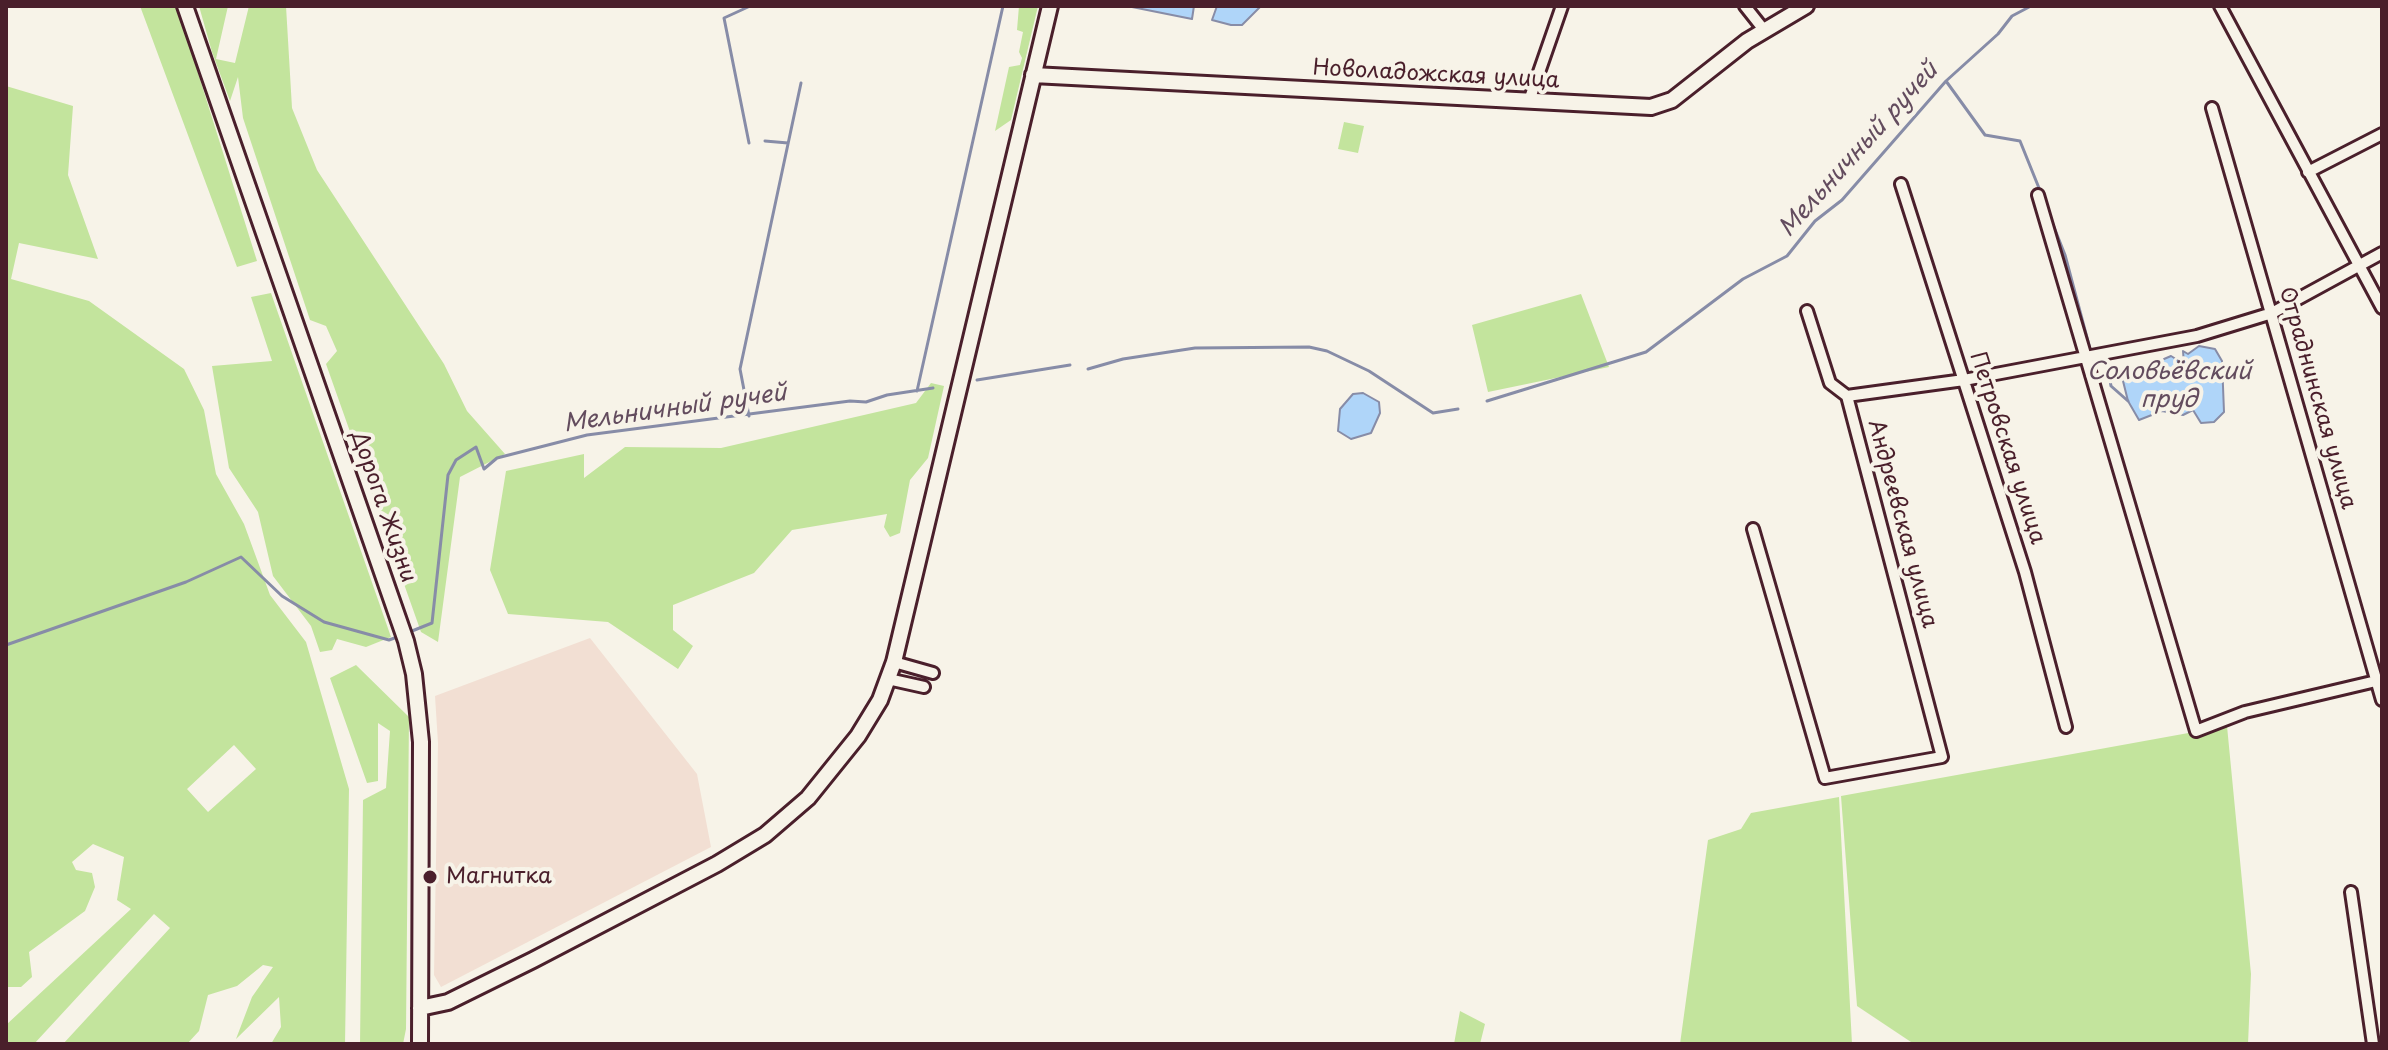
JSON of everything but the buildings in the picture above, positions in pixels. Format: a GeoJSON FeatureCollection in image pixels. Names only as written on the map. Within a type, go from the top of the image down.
{"type":"FeatureCollection","features":[{"type":"Feature","properties":{"kind":"main road","name":"Дорога Жизни"},"geometry":{"type":"LineString","coordinates":[[185,6],[406,641],[414,674],[421,742],[420,1044]]}},
{"type":"Feature","properties":{"kind":"main road"},"geometry":{"type":"LineString","coordinates":[[420,1008],[448,1002],[541,956],[765,835],[808,798],[858,736],[894,662],[1050,6]]}},
{"type":"Feature","properties":{"kind":"main road","name":"Новоладожская улица"},"geometry":{"type":"LineString","coordinates":[[1033,75],[1639,108],[1662,104],[1764,30],[1806,6]]}},
{"type":"Feature","properties":{"kind":"street"},"geometry":{"type":"LineString","coordinates":[[1529,101],[1562,6]]}},
{"type":"Feature","properties":{"kind":"street"},"geometry":{"type":"LineString","coordinates":[[1745,6],[1764,30]]}},
{"type":"Feature","properties":{"kind":"street"},"geometry":{"type":"LineString","coordinates":[[2220,6],[2382,308]]}},
{"type":"Feature","properties":{"kind":"street","name":"Отраднинская улица"},"geometry":{"type":"LineString","coordinates":[[2212,108],[2382,700]]}},
{"type":"Feature","properties":{"kind":"street"},"geometry":{"type":"LineString","coordinates":[[2308,172],[2382,134]]}},
{"type":"Feature","properties":{"kind":"street","name":"Петровская улица"},"geometry":{"type":"LineString","coordinates":[[1901,184],[2025,572],[2066,727]]}},
{"type":"Feature","properties":{"kind":"street"},"geometry":{"type":"LineString","coordinates":[[2038,195],[2196,731],[2245,712],[2376,681]]}},
{"type":"Feature","properties":{"kind":"street"},"geometry":{"type":"LineString","coordinates":[[1847,396],[1964,380],[2197,336],[2272,313],[2382,253]]}},
{"type":"Feature","properties":{"kind":"street","name":"Андреевская улица"},"geometry":{"type":"LineString","coordinates":[[1753,529],[1825,778],[1942,757],[1847,396],[1830,383],[1807,311]]}},
{"type":"Feature","properties":{"kind":"street"},"geometry":{"type":"LineString","coordinates":[[894,662],[933,673]]}},
{"type":"Feature","properties":{"kind":"street"},"geometry":{"type":"LineString","coordinates":[[888,679],[924,687]]}},
{"type":"Feature","properties":{"kind":"street"},"geometry":{"type":"LineString","coordinates":[[2351,892],[2373,1044]]}},
{"type":"Feature","properties":{"kind":"shaded area"},"geometry":{"type":"Polygon","coordinates":[[[590,638],[697,774],[711,847],[441,987],[434,975],[438,743],[435,696],[590,638]]]}},
{"type":"Feature","properties":{"kind":"green space"},"geometry":{"type":"Polygon","coordinates":[[[140,6],[177,6],[257,261],[237,267],[140,6]]]}},
{"type":"Feature","properties":{"kind":"green space"},"geometry":{"type":"Polygon","coordinates":[[[199,6],[228,6],[216,59],[235,63],[249,6],[286,6],[292,108],[317,170],[444,364],[467,411],[505,454],[460,477],[438,642],[421,632],[326,364],[337,351],[326,326],[310,320],[243,118],[238,77],[230,101],[212,52],[199,6]]]}},
{"type":"Feature","properties":{"kind":"green space"},"geometry":{"type":"Polygon","coordinates":[[[1019,6],[1038,6],[1011,120],[995,131],[1009,67],[1020,65],[1022,58],[1019,52],[1023,32],[1017,30],[1019,6]]]}},
{"type":"Feature","properties":{"kind":"green space"},"geometry":{"type":"Polygon","coordinates":[[[6,86],[73,106],[68,175],[98,259],[19,243],[11,279],[89,301],[184,369],[204,410],[216,474],[244,524],[270,595],[306,642],[349,789],[345,1044],[271,1044],[281,1027],[279,997],[236,1039],[252,997],[273,967],[263,965],[237,986],[208,995],[199,1031],[187,1044],[63,1044],[170,928],[154,914],[34,1044],[6,1044],[6,1025],[131,909],[117,900],[124,857],[93,844],[72,862],[76,870],[92,873],[95,887],[85,911],[29,952],[32,977],[21,987],[6,987],[6,86]],[[234,745],[187,789],[208,812],[256,769],[234,745]]]}},
{"type":"Feature","properties":{"kind":"green space"},"geometry":{"type":"Polygon","coordinates":[[[1344,122],[1364,126],[1358,153],[1338,149],[1344,122]]]}},
{"type":"Feature","properties":{"kind":"green space"},"geometry":{"type":"Polygon","coordinates":[[[271,293],[391,637],[366,647],[337,639],[332,650],[320,652],[311,626],[273,576],[258,512],[229,468],[212,366],[272,361],[251,297],[271,293]]]}},
{"type":"Feature","properties":{"kind":"green space"},"geometry":{"type":"Polygon","coordinates":[[[1581,294],[1609,367],[1488,392],[1472,325],[1581,294]]]}},
{"type":"Feature","properties":{"kind":"green space"},"geometry":{"type":"Polygon","coordinates":[[[931,383],[944,386],[928,458],[910,480],[900,533],[890,537],[884,527],[887,514],[792,530],[754,573],[673,605],[673,630],[693,646],[678,669],[608,622],[508,614],[490,570],[506,471],[584,454],[584,478],[625,447],[721,448],[916,403],[931,383]]]}},
{"type":"Feature","properties":{"kind":"green space"},"geometry":{"type":"Polygon","coordinates":[[[356,665],[409,717],[406,1029],[403,1044],[360,1044],[363,800],[386,788],[390,731],[378,723],[378,781],[367,783],[330,678],[356,665]]]}},
{"type":"Feature","properties":{"kind":"green space"},"geometry":{"type":"Polygon","coordinates":[[[2227,726],[2251,974],[2248,1044],[1914,1044],[1857,1006],[1841,796],[2227,726]]]}},
{"type":"Feature","properties":{"kind":"green space"},"geometry":{"type":"Polygon","coordinates":[[[1839,797],[1852,1044],[1680,1044],[1708,840],[1741,829],[1751,813],[1839,797]]]}},
{"type":"Feature","properties":{"kind":"green space"},"geometry":{"type":"Polygon","coordinates":[[[1460,1011],[1485,1024],[1480,1044],[1454,1044],[1460,1011]]]}},
{"type":"Feature","properties":{"kind":"water"},"geometry":{"type":"Polygon","coordinates":[[[1127,6],[1194,6],[1192,19],[1127,6]]]}},
{"type":"Feature","properties":{"kind":"water"},"geometry":{"type":"Polygon","coordinates":[[[1217,6],[1261,6],[1242,25],[1231,25],[1212,20],[1217,6]]]}},
{"type":"Feature","properties":{"kind":"water","name":"Соловьёвский пруд"},"geometry":{"type":"Polygon","coordinates":[[[2199,346],[2215,349],[2222,361],[2224,412],[2214,422],[2201,423],[2193,410],[2183,415],[2162,411],[2139,420],[2128,401],[2123,381],[2134,372],[2171,356],[2184,364],[2183,351],[2188,354],[2199,346]]]}},
{"type":"Feature","properties":{"kind":"water"},"geometry":{"type":"Polygon","coordinates":[[[1363,393],[1379,402],[1380,413],[1371,433],[1351,439],[1338,431],[1340,409],[1353,394],[1363,393]]]}},
{"type":"Feature","properties":{"kind":"waterway"},"geometry":{"type":"LineString","coordinates":[[917,391],[1003,6]]}},
{"type":"Feature","properties":{"kind":"waterway","name":"Мельничный ручей"},"geometry":{"type":"LineString","coordinates":[[1487,401],[1646,352],[1743,279],[1787,256],[1815,221],[1842,200],[1946,81],[1998,34],[2012,16],[2031,6]]}},
{"type":"Feature","properties":{"kind":"waterway"},"geometry":{"type":"LineString","coordinates":[[748,7],[724,18],[749,143]]}},
{"type":"Feature","properties":{"kind":"waterway"},"geometry":{"type":"LineString","coordinates":[[1946,81],[1985,135],[2020,141],[2041,193]]}},
{"type":"Feature","properties":{"kind":"waterway"},"geometry":{"type":"LineString","coordinates":[[749,416],[740,369],[801,83]]}},
{"type":"Feature","properties":{"kind":"waterway"},"geometry":{"type":"LineString","coordinates":[[765,141],[788,143]]}},
{"type":"Feature","properties":{"kind":"waterway"},"geometry":{"type":"LineString","coordinates":[[2048,212],[2065,255],[2090,349]]}},
{"type":"Feature","properties":{"kind":"waterway","name":"Мельничный ручей"},"geometry":{"type":"LineString","coordinates":[[1088,369],[1123,359],[1195,348],[1309,347],[1327,351],[1369,371],[1433,413],[1458,409]]}},
{"type":"Feature","properties":{"kind":"waterway"},"geometry":{"type":"LineString","coordinates":[[2101,362],[2108,370],[2111,386],[2128,401]]}},
{"type":"Feature","properties":{"kind":"waterway","name":"Мельничный ручей"},"geometry":{"type":"LineString","coordinates":[[977,380],[1070,365]]}},
{"type":"Feature","properties":{"kind":"waterway","name":"Мельничный ручей"},"geometry":{"type":"LineString","coordinates":[[407,633],[432,623],[448,475],[456,460],[476,447],[484,469],[497,458],[587,435],[850,401],[866,402],[887,395],[933,388]]}},
{"type":"Feature","properties":{"kind":"waterway","name":"Мельничный ручей"},"geometry":{"type":"LineString","coordinates":[[6,645],[186,582],[241,557],[282,596],[324,622],[389,640],[400,636]]}},
{"type":"Feature","properties":{"kind":"place","name":"Магнитка"},"geometry":{"type":"Point","coordinates":[430,877]}}]}
